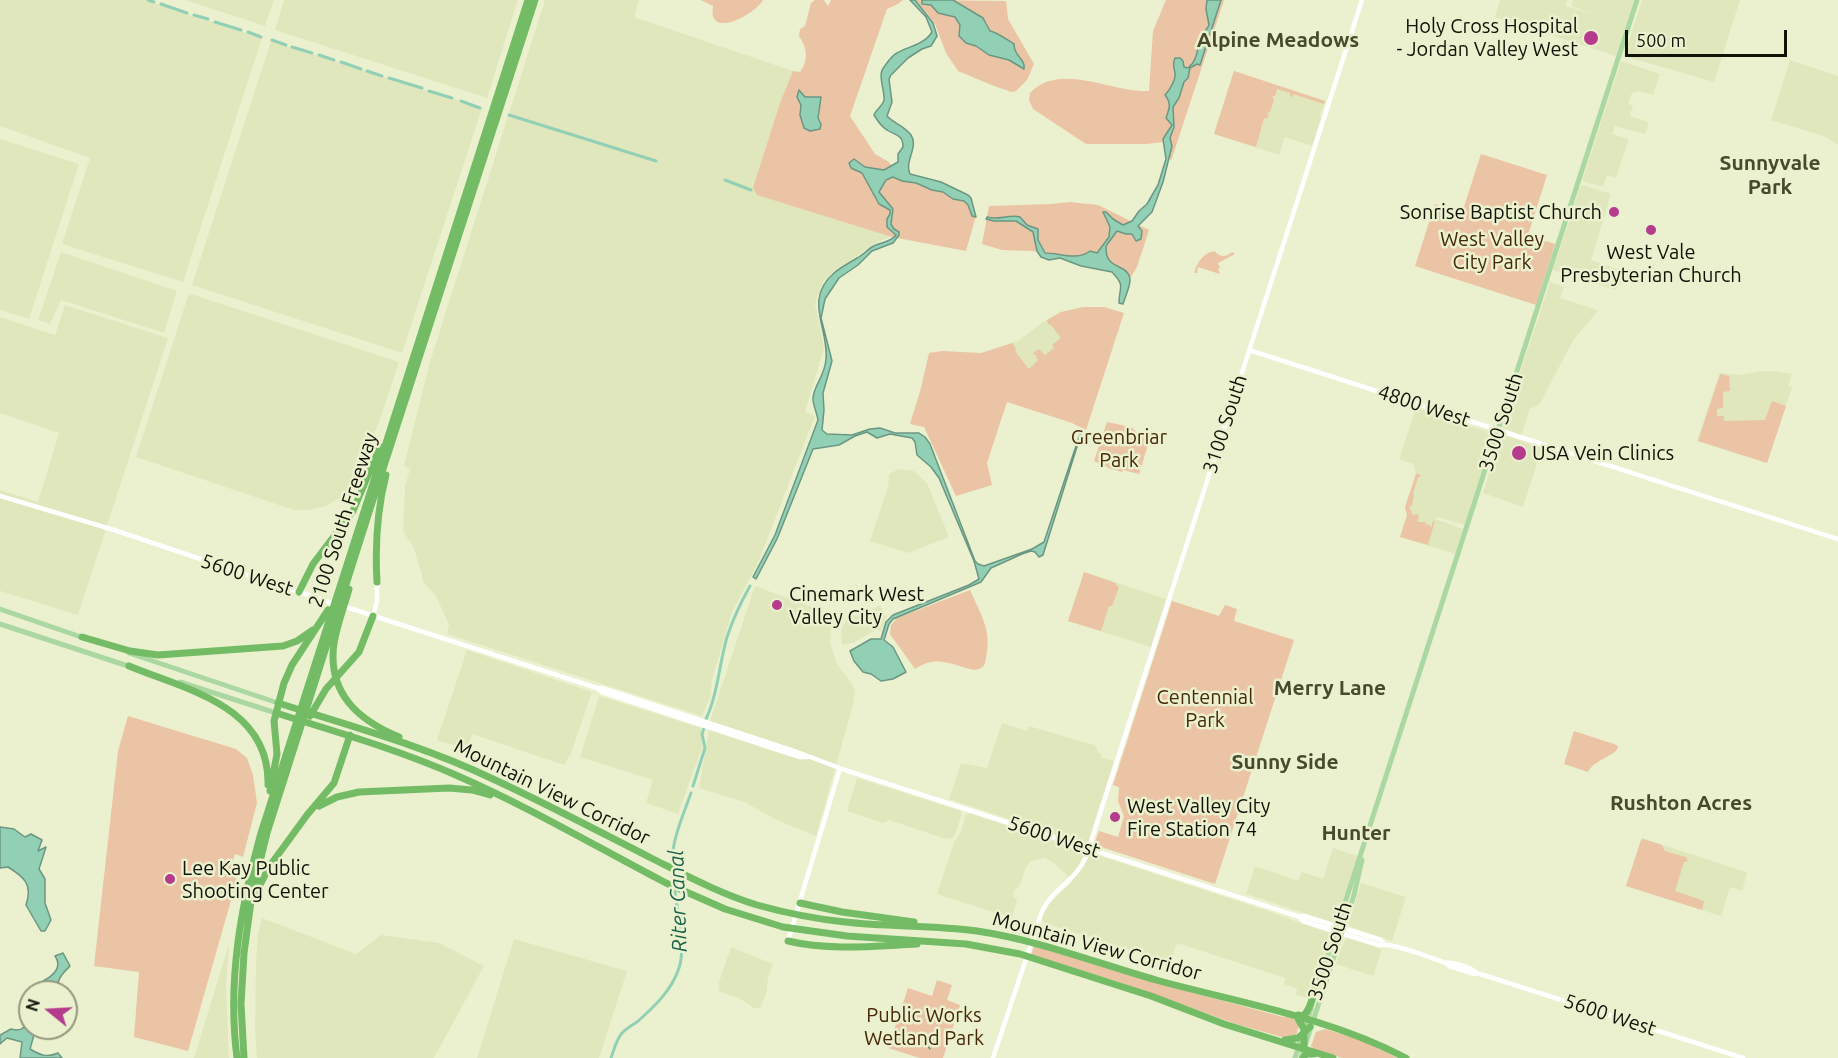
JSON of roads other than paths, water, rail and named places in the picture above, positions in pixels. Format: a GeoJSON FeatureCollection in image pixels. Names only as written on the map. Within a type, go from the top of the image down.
{"type":"FeatureCollection","features":[{"type":"Feature","properties":{"kind":"highway","name":"2100 South Freeway"},"geometry":{"type":"LineString","coordinates":[[244,1058],[241,1020],[245,937],[252,894],[267,833],[528,0]]}},
{"type":"Feature","properties":{"kind":"highway","name":"2100 South Freeway"},"geometry":{"type":"LineString","coordinates":[[400,407],[535,0]]}},
{"type":"Feature","properties":{"kind":"highway"},"geometry":{"type":"LineString","coordinates":[[377,582],[376,549],[380,507],[400,407]]}},
{"type":"Feature","properties":{"kind":"highway"},"geometry":{"type":"LineString","coordinates":[[299,592],[313,564],[345,524],[356,506],[400,407]]}},
{"type":"Feature","properties":{"kind":"highway","name":"2100 South Freeway"},"geometry":{"type":"LineString","coordinates":[[237,1058],[234,1010],[235,969],[248,881],[267,811],[369,506]]}},
{"type":"Feature","properties":{"kind":"highway"},"geometry":{"type":"LineString","coordinates":[[248,881],[250,863],[276,758],[277,747],[273,724],[289,669],[320,624],[330,605],[361,513],[369,506]]}},
{"type":"Feature","properties":{"kind":"highway"},"geometry":{"type":"LineString","coordinates":[[369,506],[335,638],[333,655],[339,683],[349,704],[369,723],[472,769]]}},
{"type":"Feature","properties":{"kind":"highway"},"geometry":{"type":"LineString","coordinates":[[278,799],[313,710],[326,689],[359,652],[373,616]]}},
{"type":"Feature","properties":{"kind":"highway"},"geometry":{"type":"LineString","coordinates":[[81,637],[134,652],[169,655],[283,646],[303,637],[320,624]]}},
{"type":"Feature","properties":{"kind":"highway"},"geometry":{"type":"LineString","coordinates":[[129,666],[217,701],[242,719],[256,737],[266,762],[268,783],[265,809]]}},
{"type":"Feature","properties":{"kind":"highway","name":"Mountain View Corridor"},"geometry":{"type":"LineString","coordinates":[[278,704],[352,726],[472,769],[679,873],[732,897],[804,916],[854,923],[949,928],[1024,940],[1151,978],[1295,1016],[1304,1038],[1316,1053],[1333,1058]]}},
{"type":"Feature","properties":{"kind":"highway","name":"Mountain View Corridor"},"geometry":{"type":"LineString","coordinates":[[276,713],[349,736],[456,775],[510,800],[666,883],[724,909],[800,930],[847,936],[954,942],[1009,951],[1151,996],[1247,1031],[1304,1038],[1356,1035],[1406,1058]]}},
{"type":"Feature","properties":{"kind":"highway"},"geometry":{"type":"LineString","coordinates":[[242,974],[253,905],[259,886],[269,867],[336,780],[352,726]]}},
{"type":"Feature","properties":{"kind":"highway"},"geometry":{"type":"LineString","coordinates":[[308,815],[328,800],[350,793],[443,788],[484,793],[533,813]]}},
{"type":"Feature","properties":{"kind":"highway"},"geometry":{"type":"LineString","coordinates":[[800,903],[842,912],[949,928]]}},
{"type":"Feature","properties":{"kind":"highway"},"geometry":{"type":"LineString","coordinates":[[788,941],[810,945],[854,947],[947,944],[1009,951]]}},
{"type":"Feature","properties":{"kind":"highway"},"geometry":{"type":"LineString","coordinates":[[1262,1006],[1300,1016],[1304,1015],[1308,1011],[1317,982],[1321,978]]}},
{"type":"Feature","properties":{"kind":"highway"},"geometry":{"type":"LineString","coordinates":[[1295,1016],[1301,1023],[1305,1054],[1310,1053],[1328,1058]]}},
{"type":"Feature","properties":{"kind":"highway"},"geometry":{"type":"LineString","coordinates":[[1247,1031],[1255,1031],[1287,1041],[1304,1038],[1318,1021],[1364,1038]]}},
{"type":"Feature","properties":{"kind":"highway"},"geometry":{"type":"LineString","coordinates":[[1236,1028],[1292,1047],[1316,1029],[1323,1028],[1356,1035]]}},
{"type":"Feature","properties":{"kind":"highway"},"geometry":{"type":"LineString","coordinates":[[1304,1038],[1316,1053]]}},
{"type":"Feature","properties":{"kind":"main road","name":"3100 South"},"geometry":{"type":"LineString","coordinates":[[993,1058],[1041,913],[1050,898],[1080,869],[1089,849],[1362,0]]}},
{"type":"Feature","properties":{"kind":"main road","name":"3500 South"},"geometry":{"type":"LineString","coordinates":[[1304,1038],[1340,930],[1362,848],[1637,0]]}},
{"type":"Feature","properties":{"kind":"main road","name":"4800 West"},"geometry":{"type":"LineString","coordinates":[[1249,350],[1838,539]]}},
{"type":"Feature","properties":{"kind":"main road","name":"5600 West"},"geometry":{"type":"LineString","coordinates":[[0,495],[602,688],[1089,849],[1300,917],[1304,916],[1379,945],[1384,944],[1475,970],[1477,973],[1743,1058]]}},
{"type":"Feature","properties":{"kind":"main road"},"geometry":{"type":"LineString","coordinates":[[373,616],[377,601],[377,582]]}},
{"type":"Feature","properties":{"kind":"main road","name":"Mountain View Corridor"},"geometry":{"type":"LineString","coordinates":[[0,609],[278,704]]}},
{"type":"Feature","properties":{"kind":"main road","name":"Mountain View Corridor"},"geometry":{"type":"LineString","coordinates":[[0,624],[276,713]]}},
{"type":"Feature","properties":{"kind":"main road","name":"5600 West"},"geometry":{"type":"LineString","coordinates":[[597,688],[602,692],[757,743],[777,747],[800,757],[808,757]]}},
{"type":"Feature","properties":{"kind":"main road"},"geometry":{"type":"LineString","coordinates":[[1395,730],[1396,747]]}},
{"type":"Feature","properties":{"kind":"main road"},"geometry":{"type":"LineString","coordinates":[[788,941],[840,768]]}},
{"type":"Feature","properties":{"kind":"main road","name":"3500 South"},"geometry":{"type":"LineString","coordinates":[[1304,1038],[1321,978],[1340,930]]}},
{"type":"Feature","properties":{"kind":"waterway"},"geometry":{"type":"LineString","coordinates":[[148,0],[154,2]]}},
{"type":"Feature","properties":{"kind":"waterway"},"geometry":{"type":"LineString","coordinates":[[161,4],[187,13]]}},
{"type":"Feature","properties":{"kind":"waterway"},"geometry":{"type":"LineString","coordinates":[[194,15],[208,19]]}},
{"type":"Feature","properties":{"kind":"waterway"},"geometry":{"type":"LineString","coordinates":[[215,22],[241,30]]}},
{"type":"Feature","properties":{"kind":"waterway"},"geometry":{"type":"LineString","coordinates":[[248,32],[261,37]]}},
{"type":"Feature","properties":{"kind":"waterway"},"geometry":{"type":"LineString","coordinates":[[272,40],[286,45]]}},
{"type":"Feature","properties":{"kind":"waterway"},"geometry":{"type":"LineString","coordinates":[[292,47],[312,53]]}},
{"type":"Feature","properties":{"kind":"waterway"},"geometry":{"type":"LineString","coordinates":[[319,55],[334,60]]}},
{"type":"Feature","properties":{"kind":"waterway"},"geometry":{"type":"LineString","coordinates":[[341,62],[361,69]]}},
{"type":"Feature","properties":{"kind":"waterway"},"geometry":{"type":"LineString","coordinates":[[367,71],[382,76]]}},
{"type":"Feature","properties":{"kind":"waterway"},"geometry":{"type":"LineString","coordinates":[[389,78],[422,88]]}},
{"type":"Feature","properties":{"kind":"waterway"},"geometry":{"type":"LineString","coordinates":[[429,91],[452,98]]}},
{"type":"Feature","properties":{"kind":"waterway"},"geometry":{"type":"LineString","coordinates":[[461,101],[480,108]]}},
{"type":"Feature","properties":{"kind":"waterway"},"geometry":{"type":"LineString","coordinates":[[509,115],[656,161]]}},
{"type":"Feature","properties":{"kind":"waterway"},"geometry":{"type":"LineString","coordinates":[[725,180],[751,190]]}},
{"type":"Feature","properties":{"kind":"waterway","name":"Riter Canal"},"geometry":{"type":"LineString","coordinates":[[706,719],[713,699],[727,637],[750,586]]}},
{"type":"Feature","properties":{"kind":"waterway","name":"Riter Canal"},"geometry":{"type":"LineString","coordinates":[[693,786],[705,748],[702,734],[704,728]]}},
{"type":"Feature","properties":{"kind":"waterway","name":"Riter Canal"},"geometry":{"type":"LineString","coordinates":[[611,1058],[622,1033],[662,998],[679,968],[682,945],[672,855],[678,828],[691,793]]}},
{"type":"Feature","properties":{"kind":"waterway"},"geometry":{"type":"LineString","coordinates":[[905,1044],[924,1041],[930,1049]]}},
{"type":"Feature","properties":{"kind":"place","name":"Holy Cross Hospital - Jordan Valley West"},"geometry":{"type":"Point","coordinates":[1591,38]}},
{"type":"Feature","properties":{"kind":"place","name":"Sonrise Baptist Church"},"geometry":{"type":"Point","coordinates":[1614,212]}},
{"type":"Feature","properties":{"kind":"place","name":"West Vale Presbyterian Church"},"geometry":{"type":"Point","coordinates":[1651,230]}},
{"type":"Feature","properties":{"kind":"place","name":"USA Vein Clinics"},"geometry":{"type":"Point","coordinates":[1519,453]}},
{"type":"Feature","properties":{"kind":"place","name":"Cinemark West Valley City"},"geometry":{"type":"Point","coordinates":[777,605]}},
{"type":"Feature","properties":{"kind":"place","name":"West Valley City Fire Station 74"},"geometry":{"type":"Point","coordinates":[1115,817]}},
{"type":"Feature","properties":{"kind":"place","name":"Lee Kay Public Shooting Center"},"geometry":{"type":"Point","coordinates":[170,879]}},
{"type":"Feature","properties":{"kind":"district","name":"Alpine Meadows"},"geometry":{"type":"Point","coordinates":[1278,40]}},
{"type":"Feature","properties":{"kind":"district","name":"Sunnyvale Park"},"geometry":{"type":"Point","coordinates":[1770,175]}},
{"type":"Feature","properties":{"kind":"district","name":"Merry Lane"},"geometry":{"type":"Point","coordinates":[1330,688]}},
{"type":"Feature","properties":{"kind":"district","name":"Sunny Side"},"geometry":{"type":"Point","coordinates":[1285,762]}},
{"type":"Feature","properties":{"kind":"district","name":"Rushton Acres"},"geometry":{"type":"Point","coordinates":[1681,803]}},
{"type":"Feature","properties":{"kind":"district","name":"Hunter"},"geometry":{"type":"Point","coordinates":[1356,833]}},
{"type":"Feature","properties":{"kind":"park label","name":"West Valley City Park"},"geometry":{"type":"Point","coordinates":[1492,250]}},
{"type":"Feature","properties":{"kind":"park label","name":"Greenbriar Park"},"geometry":{"type":"Point","coordinates":[1119,448]}},
{"type":"Feature","properties":{"kind":"park label","name":"Centennial Park"},"geometry":{"type":"Point","coordinates":[1205,708]}},
{"type":"Feature","properties":{"kind":"park label","name":"Public Works Wetland Park"},"geometry":{"type":"Point","coordinates":[924,1026]}}]}
